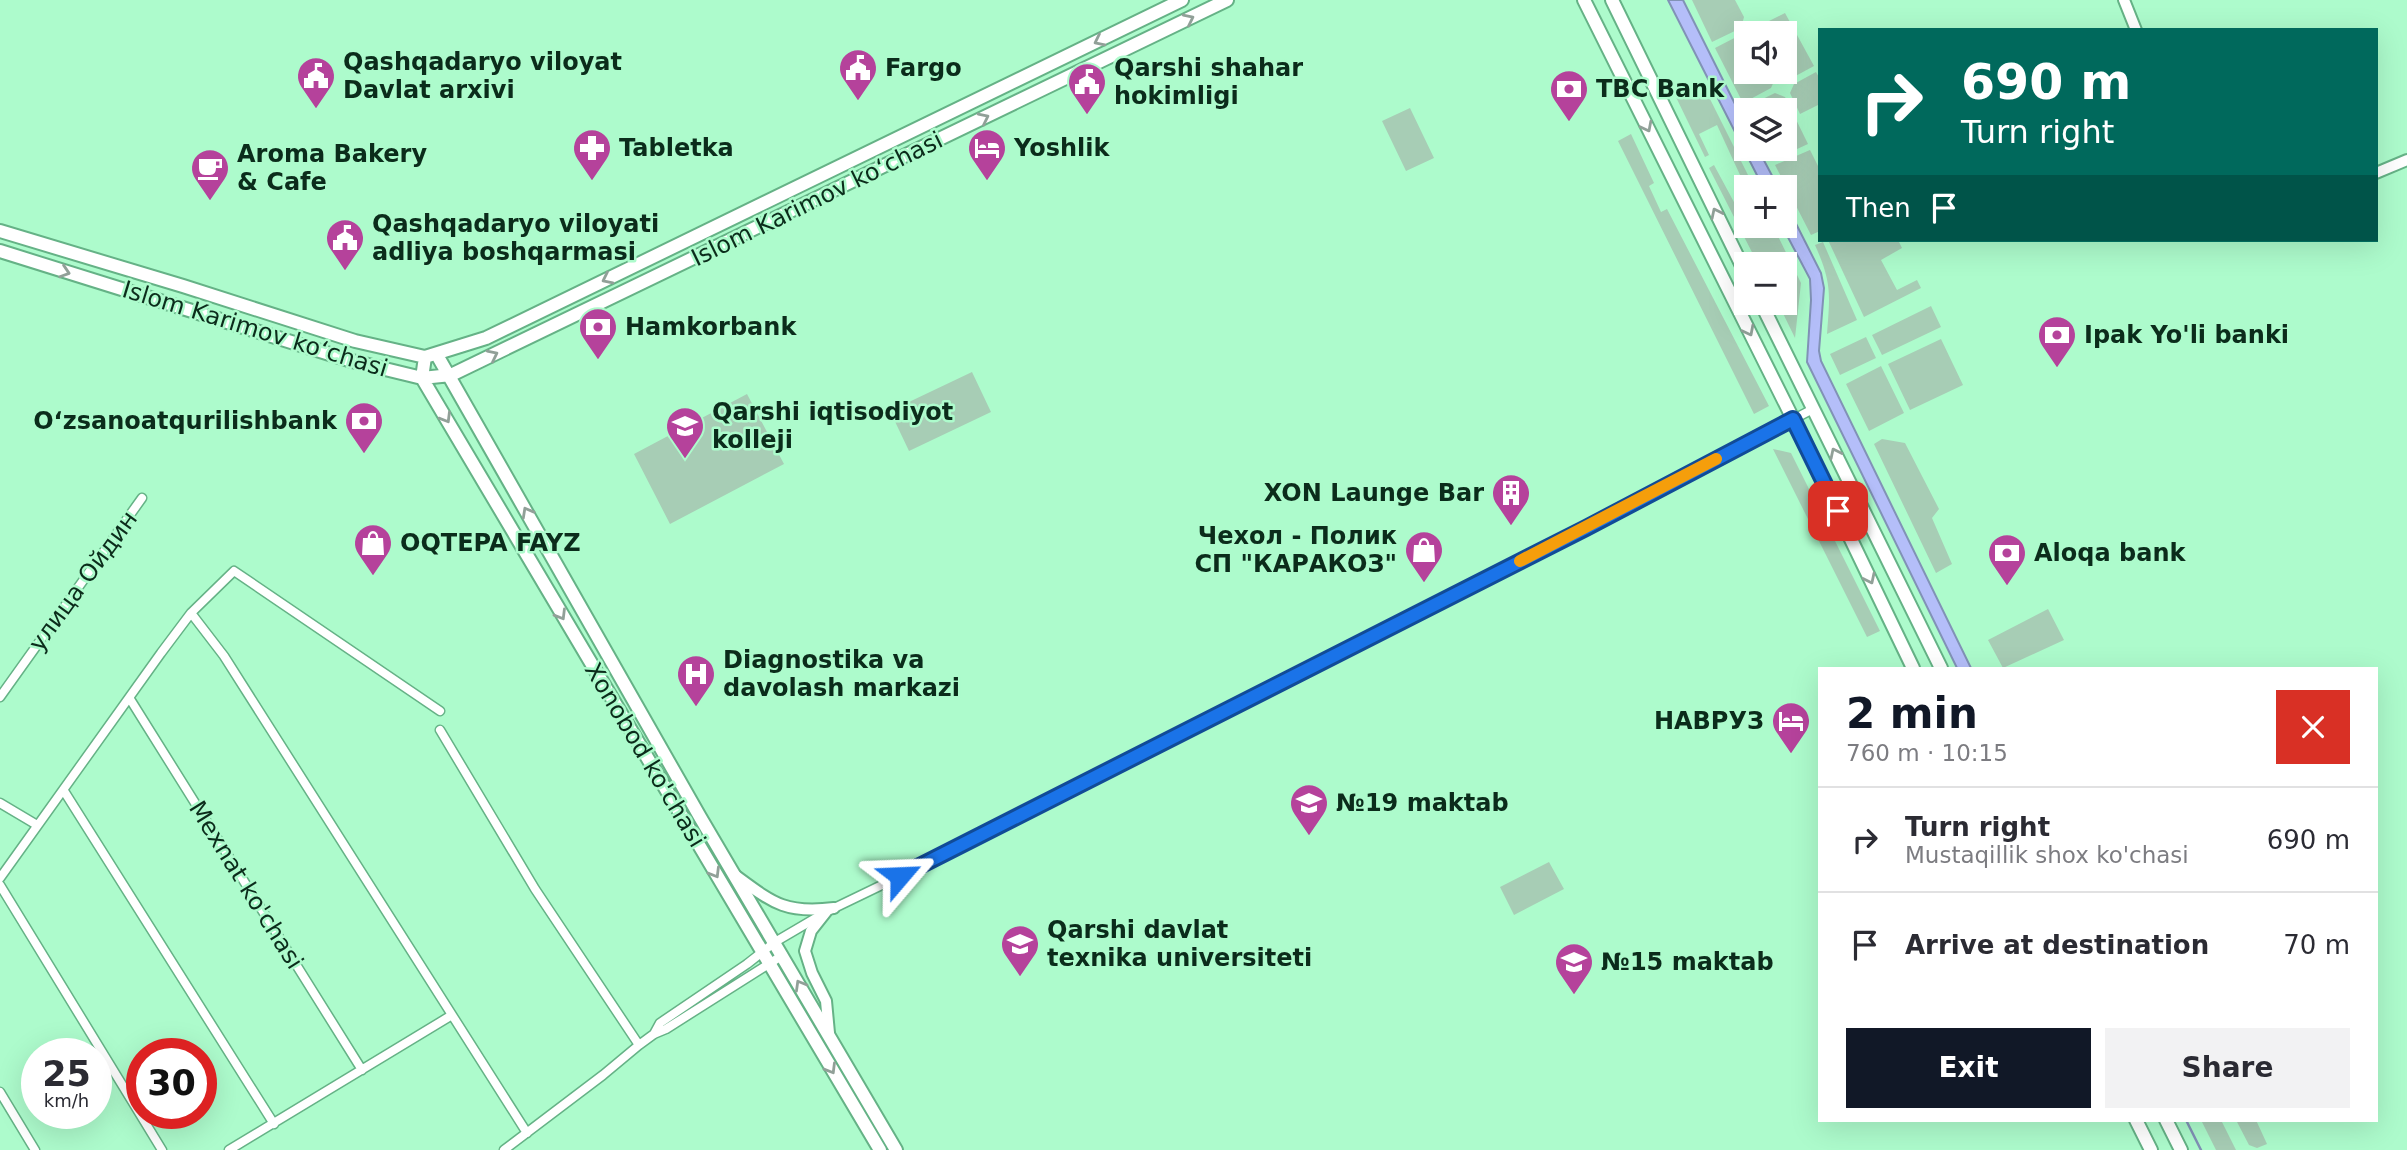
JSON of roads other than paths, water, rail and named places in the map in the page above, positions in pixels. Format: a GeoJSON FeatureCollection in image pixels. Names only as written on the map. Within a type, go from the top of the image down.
{"type":"FeatureCollection","features":[{"type":"Feature","properties":{"kind":"main road","name":"Islom Karimov ko‘chasi"},"geometry":{"type":"LineString","coordinates":[[0,231],[355,341],[431,356],[486,338],[1182,0]]}},
{"type":"Feature","properties":{"kind":"main road","name":"Islom Karimov ko‘chasi"},"geometry":{"type":"LineString","coordinates":[[0,251],[352,360],[422,378],[451,375],[1227,0]]}},
{"type":"Feature","properties":{"kind":"main road"},"geometry":{"type":"LineString","coordinates":[[1584,0],[1793,419],[1913,667]]}},
{"type":"Feature","properties":{"kind":"main road"},"geometry":{"type":"LineString","coordinates":[[1612,0],[1735,252]]}},
{"type":"Feature","properties":{"kind":"main road"},"geometry":{"type":"LineString","coordinates":[[183,307],[187,287]]}},
{"type":"Feature","properties":{"kind":"main road"},"geometry":{"type":"LineString","coordinates":[[1767,315],[1941,667]]}},
{"type":"Feature","properties":{"kind":"main road","name":"Xonobod ko'chasi"},"geometry":{"type":"LineString","coordinates":[[431,356],[451,375],[624,683],[895,1150]]}},
{"type":"Feature","properties":{"kind":"main road"},"geometry":{"type":"LineString","coordinates":[[422,378],[431,356]]}},
{"type":"Feature","properties":{"kind":"main road","name":"Xonobod ko'chasi"},"geometry":{"type":"LineString","coordinates":[[422,378],[880,1150]]}},
{"type":"Feature","properties":{"kind":"main road"},"geometry":{"type":"LineString","coordinates":[[2137,1122],[2151,1150]]}},
{"type":"Feature","properties":{"kind":"main road"},"geometry":{"type":"LineString","coordinates":[[2167,1122],[2181,1150]]}},
{"type":"Feature","properties":{"kind":"street"},"geometry":{"type":"LineString","coordinates":[[2124,0],[2135,28]]}},
{"type":"Feature","properties":{"kind":"street"},"geometry":{"type":"LineString","coordinates":[[2378,172],[2407,160]]}},
{"type":"Feature","properties":{"kind":"street"},"geometry":{"type":"LineString","coordinates":[[654,1034],[660,1023],[775,942],[830,910],[944,855],[1814,409]]}},
{"type":"Feature","properties":{"kind":"street","name":"улица Ойдин"},"geometry":{"type":"LineString","coordinates":[[0,697],[142,498]]}},
{"type":"Feature","properties":{"kind":"street"},"geometry":{"type":"LineString","coordinates":[[0,878],[191,614],[234,571],[440,711]]}},
{"type":"Feature","properties":{"kind":"street"},"geometry":{"type":"LineString","coordinates":[[191,614],[224,656],[527,1133]]}},
{"type":"Feature","properties":{"kind":"street","name":"Mexnat ko'chasi"},"geometry":{"type":"LineString","coordinates":[[130,699],[362,1070]]}},
{"type":"Feature","properties":{"kind":"street"},"geometry":{"type":"LineString","coordinates":[[440,730],[535,889],[639,1045]]}},
{"type":"Feature","properties":{"kind":"street"},"geometry":{"type":"LineString","coordinates":[[64,791],[274,1124]]}},
{"type":"Feature","properties":{"kind":"street"},"geometry":{"type":"LineString","coordinates":[[0,803],[37,825]]}},
{"type":"Feature","properties":{"kind":"street"},"geometry":{"type":"LineString","coordinates":[[734,874],[769,900],[787,908],[830,910]]}},
{"type":"Feature","properties":{"kind":"street"},"geometry":{"type":"LineString","coordinates":[[0,885],[162,1150]]}},
{"type":"Feature","properties":{"kind":"street"},"geometry":{"type":"LineString","coordinates":[[829,1036],[826,1001],[812,973],[806,951],[811,932],[830,910]]}},
{"type":"Feature","properties":{"kind":"street"},"geometry":{"type":"LineString","coordinates":[[506,1149],[654,1034],[783,956]]}},
{"type":"Feature","properties":{"kind":"street"},"geometry":{"type":"LineString","coordinates":[[229,1150],[452,1015]]}},
{"type":"Feature","properties":{"kind":"street"},"geometry":{"type":"LineString","coordinates":[[0,1092],[35,1150]]}},
{"type":"Feature","properties":{"kind":"water"},"geometry":{"type":"Polygon","coordinates":[[[1668,0],[1683,0],[1734,102],[1734,130],[1668,0]]]}},
{"type":"Feature","properties":{"kind":"water"},"geometry":{"type":"Polygon","coordinates":[[[1750,161],[1764,161],[1772,175],[1757,175],[1750,161]]]}},
{"type":"Feature","properties":{"kind":"water"},"geometry":{"type":"Polygon","coordinates":[[[1797,226],[1821,273],[1824,288],[1819,351],[1821,361],[1971,667],[1957,667],[1807,362],[1810,279],[1788,238],[1797,238],[1797,226]]]}},
{"type":"Feature","properties":{"kind":"waterway"},"geometry":{"type":"LineString","coordinates":[[2187,1122],[2201,1150]]}},
{"type":"Feature","properties":{"kind":"place","name":"Fargo"},"geometry":{"type":"Point","coordinates":[858,102]}},
{"type":"Feature","properties":{"kind":"place","name":"Qashqadaryo viloyat Davlat arxivi"},"geometry":{"type":"Point","coordinates":[316,110]}},
{"type":"Feature","properties":{"kind":"place","name":"Qarshi shahar hokimligi"},"geometry":{"type":"Point","coordinates":[1087,116]}},
{"type":"Feature","properties":{"kind":"place","name":"TBC Bank"},"geometry":{"type":"Point","coordinates":[1569,123]}},
{"type":"Feature","properties":{"kind":"place","name":"Tabletka"},"geometry":{"type":"Point","coordinates":[592,182]}},
{"type":"Feature","properties":{"kind":"place","name":"Yoshlik"},"geometry":{"type":"Point","coordinates":[987,182]}},
{"type":"Feature","properties":{"kind":"place","name":"Aroma Bakery & Cafe"},"geometry":{"type":"Point","coordinates":[210,202]}},
{"type":"Feature","properties":{"kind":"place","name":"Qashqadaryo viloyati adliya boshqarmasi"},"geometry":{"type":"Point","coordinates":[345,272]}},
{"type":"Feature","properties":{"kind":"place","name":"Hamkorbank"},"geometry":{"type":"Point","coordinates":[598,361]}},
{"type":"Feature","properties":{"kind":"place","name":"Ipak Yo'li banki"},"geometry":{"type":"Point","coordinates":[2057,369]}},
{"type":"Feature","properties":{"kind":"place","name":"Oʻzsanoatqurilishbank"},"geometry":{"type":"Point","coordinates":[364,455]}},
{"type":"Feature","properties":{"kind":"place","name":"Qarshi iqtisodiyot kolleji"},"geometry":{"type":"Point","coordinates":[685,460]}},
{"type":"Feature","properties":{"kind":"place","name":"XON Launge Bar"},"geometry":{"type":"Point","coordinates":[1511,527]}},
{"type":"Feature","properties":{"kind":"place","name":"OQTEPA FAYZ"},"geometry":{"type":"Point","coordinates":[373,577]}},
{"type":"Feature","properties":{"kind":"place","name":"Чехол - Полик СП \"КАРАКОЗ\""},"geometry":{"type":"Point","coordinates":[1424,584]}},
{"type":"Feature","properties":{"kind":"place","name":"Aloqa bank"},"geometry":{"type":"Point","coordinates":[2007,587]}},
{"type":"Feature","properties":{"kind":"place","name":"Diagnostika va davolash markazi"},"geometry":{"type":"Point","coordinates":[696,708]}},
{"type":"Feature","properties":{"kind":"place","name":"НАВРУЗ"},"geometry":{"type":"Point","coordinates":[1791,755]}},
{"type":"Feature","properties":{"kind":"place","name":"№19 maktab"},"geometry":{"type":"Point","coordinates":[1309,837]}},
{"type":"Feature","properties":{"kind":"place","name":"Qarshi davlat texnika universiteti"},"geometry":{"type":"Point","coordinates":[1020,978]}},
{"type":"Feature","properties":{"kind":"place","name":"№15 maktab"},"geometry":{"type":"Point","coordinates":[1574,996]}}]}
